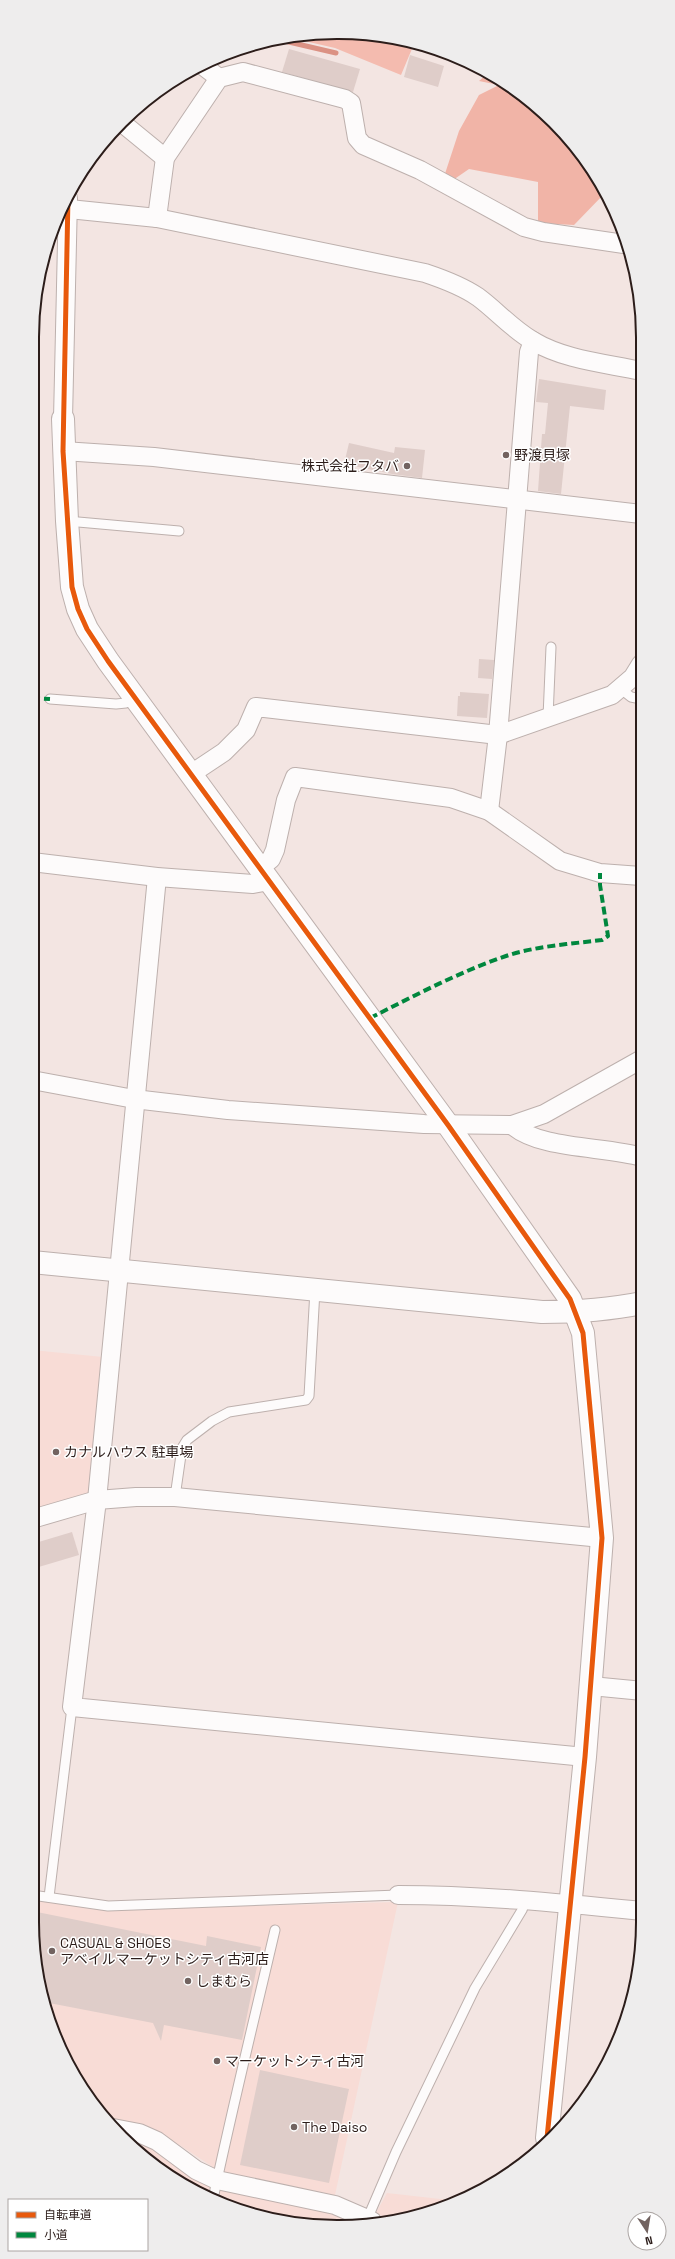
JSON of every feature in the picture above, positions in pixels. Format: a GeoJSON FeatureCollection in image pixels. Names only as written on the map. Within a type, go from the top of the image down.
{"type":"FeatureCollection","features":[{"type":"Feature","properties":{"kind":"street"},"geometry":{"type":"LineString","coordinates":[[207,69],[219,78]]}},
{"type":"Feature","properties":{"kind":"street"},"geometry":{"type":"LineString","coordinates":[[158,218],[165,158],[219,78],[243,72],[345,99],[351,103],[357,138],[363,145],[371,150],[420,170],[524,226],[543,232],[620,243]]}},
{"type":"Feature","properties":{"kind":"street"},"geometry":{"type":"LineString","coordinates":[[126,126],[165,158]]}},
{"type":"Feature","properties":{"kind":"street"},"geometry":{"type":"LineString","coordinates":[[71,203],[158,218],[425,273],[447,281],[478,297],[513,328],[533,341],[578,359],[636,370]]}},
{"type":"Feature","properties":{"kind":"street"},"geometry":{"type":"LineString","coordinates":[[68,210],[63,419],[67,521],[72,587],[78,609],[87,629],[134,697],[448,1125],[570,1299],[583,1333],[602,1538],[585,1757],[569,1904],[553,2127]]}},
{"type":"Feature","properties":{"kind":"street"},"geometry":{"type":"LineString","coordinates":[[489,811],[498,735],[529,352],[533,341]]}},
{"type":"Feature","properties":{"kind":"street"},"geometry":{"type":"LineString","coordinates":[[64,451],[154,456],[636,513]]}},
{"type":"Feature","properties":{"kind":"street"},"geometry":{"type":"LineString","coordinates":[[191,774],[224,752],[246,730],[256,707],[498,735],[612,695],[621,689],[636,672]]}},
{"type":"Feature","properties":{"kind":"street"},"geometry":{"type":"LineString","coordinates":[[39,863],[157,877],[253,884],[264,874],[275,850],[286,800],[295,777],[451,798],[489,811],[560,861],[600,873],[636,876]]}},
{"type":"Feature","properties":{"kind":"street"},"geometry":{"type":"LineString","coordinates":[[157,877],[134,1099],[97,1500],[72,1708],[585,1757]]}},
{"type":"Feature","properties":{"kind":"street"},"geometry":{"type":"LineString","coordinates":[[39,1081],[134,1099],[228,1110],[448,1125],[512,1125],[544,1114],[636,1062]]}},
{"type":"Feature","properties":{"kind":"street"},"geometry":{"type":"LineString","coordinates":[[512,1125],[522,1134],[636,1157]]}},
{"type":"Feature","properties":{"kind":"street"},"geometry":{"type":"LineString","coordinates":[[39,1263],[534,1311],[576,1312],[609,1310],[636,1304]]}},
{"type":"Feature","properties":{"kind":"street"},"geometry":{"type":"LineString","coordinates":[[39,1517],[97,1500],[136,1497],[175,1497],[602,1538]]}},
{"type":"Feature","properties":{"kind":"street"},"geometry":{"type":"LineString","coordinates":[[591,1686],[636,1690]]}},
{"type":"Feature","properties":{"kind":"street"},"geometry":{"type":"LineString","coordinates":[[398,1895],[460,1895],[526,1899],[636,1910]]}},
{"type":"Feature","properties":{"kind":"street"},"geometry":{"type":"LineString","coordinates":[[123,2130],[139,2133],[157,2141],[196,2170],[217,2180],[335,2205],[364,2218]]}},
{"type":"Feature","properties":{"kind":"lane"},"geometry":{"type":"LineString","coordinates":[[67,521],[179,531]]}},
{"type":"Feature","properties":{"kind":"lane"},"geometry":{"type":"LineString","coordinates":[[548,717],[551,647]]}},
{"type":"Feature","properties":{"kind":"lane"},"geometry":{"type":"LineString","coordinates":[[621,689],[631,697],[636,698]]}},
{"type":"Feature","properties":{"kind":"lane"},"geometry":{"type":"LineString","coordinates":[[50,699],[116,704],[126,703],[134,697]]}},
{"type":"Feature","properties":{"kind":"lane"},"geometry":{"type":"LineString","coordinates":[[175,1497],[182,1448],[187,1440],[212,1421],[229,1412],[306,1400],[309,1396],[315,1289]]}},
{"type":"Feature","properties":{"kind":"lane"},"geometry":{"type":"LineString","coordinates":[[48,1897],[72,1708]]}},
{"type":"Feature","properties":{"kind":"lane"},"geometry":{"type":"LineString","coordinates":[[39,1896],[108,1906],[398,1895]]}},
{"type":"Feature","properties":{"kind":"lane"},"geometry":{"type":"LineString","coordinates":[[369,2218],[396,2152],[475,1988],[522,1910],[526,1899]]}},
{"type":"Feature","properties":{"kind":"lane"},"geometry":{"type":"LineString","coordinates":[[214,2193],[238,2082],[246,2057],[275,1930]]}},
{"type":"Feature","properties":{"kind":"shaded area"},"geometry":{"type":"Polygon","coordinates":[[[338,39],[357,40],[412,48],[401,75],[335,48],[306,41],[338,39]]]}},
{"type":"Feature","properties":{"kind":"shaded area"},"geometry":{"type":"Polygon","coordinates":[[[483,77],[495,84],[479,81],[483,77]]]}},
{"type":"Feature","properties":{"kind":"shaded area"},"geometry":{"type":"Polygon","coordinates":[[[498,86],[503,89],[549,126],[586,172],[601,197],[574,225],[538,223],[538,182],[469,169],[440,189],[459,131],[479,95],[498,86]]]}},
{"type":"Feature","properties":{"kind":"shaded area"},"geometry":{"type":"Polygon","coordinates":[[[39,1351],[103,1357],[89,1495],[39,1512],[39,1351]]]}},
{"type":"Feature","properties":{"kind":"shaded area","name":"マーケットシティ古河"},"geometry":{"type":"Polygon","coordinates":[[[39,1901],[103,1910],[398,1902],[335,2195],[219,2171],[181,2146],[146,2127],[116,2121],[89,2087],[70,2054],[55,2017],[45,1980],[40,1941],[39,1901]]]}},
{"type":"Feature","properties":{"kind":"shaded area"},"geometry":{"type":"Polygon","coordinates":[[[136,2142],[142,2143],[159,2153],[319,2209],[345,2220],[318,2219],[279,2214],[260,2210],[223,2197],[188,2180],[172,2170],[136,2142]]]}},
{"type":"Feature","properties":{"kind":"shaded area"},"geometry":{"type":"Polygon","coordinates":[[[387,2193],[445,2200],[415,2210],[396,2214],[382,2216],[376,2213],[387,2193]]]}},
{"type":"Feature","properties":{"kind":"building"},"geometry":{"type":"Polygon","coordinates":[[[289,49],[360,69],[353,92],[282,72],[289,49]]]}},
{"type":"Feature","properties":{"kind":"building"},"geometry":{"type":"Polygon","coordinates":[[[410,55],[444,66],[438,87],[404,77],[410,55]]]}},
{"type":"Feature","properties":{"kind":"building"},"geometry":{"type":"Polygon","coordinates":[[[539,379],[606,390],[604,410],[570,406],[561,494],[538,491],[542,434],[545,434],[548,403],[536,402],[539,379]]]}},
{"type":"Feature","properties":{"kind":"building"},"geometry":{"type":"Polygon","coordinates":[[[349,443],[394,453],[395,447],[425,450],[422,478],[392,474],[344,464],[349,443]]]}},
{"type":"Feature","properties":{"kind":"building"},"geometry":{"type":"Polygon","coordinates":[[[479,659],[494,660],[492,679],[478,678],[479,659]]]}},
{"type":"Feature","properties":{"kind":"building"},"geometry":{"type":"Polygon","coordinates":[[[460,692],[489,694],[487,718],[457,716],[458,696],[460,696],[460,692]]]}},
{"type":"Feature","properties":{"kind":"building"},"geometry":{"type":"Polygon","coordinates":[[[72,1532],[79,1555],[39,1567],[39,1542],[72,1532]]]}},
{"type":"Feature","properties":{"kind":"building","name":"しまむら"},"geometry":{"type":"Polygon","coordinates":[[[39,1912],[206,1946],[207,1936],[261,1947],[242,2040],[164,2025],[161,2041],[153,2023],[50,2003],[42,1960],[39,1912]]]}},
{"type":"Feature","properties":{"kind":"building","name":"The Daiso"},"geometry":{"type":"Polygon","coordinates":[[[260,2070],[349,2089],[329,2183],[240,2165],[260,2070]]]}},
{"type":"Feature","properties":{"kind":"waterway"},"geometry":{"type":"LineString","coordinates":[[293,43],[336,53]]}},
{"type":"Feature","properties":{"kind":"marked path"},"geometry":{"type":"LineString","coordinates":[[39,698],[50,699]]}},
{"type":"Feature","properties":{"kind":"marked path"},"geometry":{"type":"LineString","coordinates":[[370,1018],[488,962],[517,953],[541,948],[602,940],[608,936],[600,885],[600,873]]}},
{"type":"Feature","properties":{"kind":"cycle path"},"geometry":{"type":"LineString","coordinates":[[68,210],[63,451],[72,587],[78,609],[87,629],[108,661],[448,1125],[570,1299],[583,1333],[602,1538],[585,1757],[547,2134]]}},
{"type":"Feature","properties":{"kind":"place","name":"野渡貝塚"},"geometry":{"type":"Point","coordinates":[506,455]}},
{"type":"Feature","properties":{"kind":"place","name":"株式会社フタバ"},"geometry":{"type":"Point","coordinates":[407,466]}},
{"type":"Feature","properties":{"kind":"place","name":"カナルハウス 駐車場"},"geometry":{"type":"Point","coordinates":[56,1452]}},
{"type":"Feature","properties":{"kind":"place","name":"CASUAL & SHOES アベイルマーケットシティ古河店"},"geometry":{"type":"Point","coordinates":[52,1951]}},
{"type":"Feature","properties":{"kind":"place","name":"しまむら"},"geometry":{"type":"Point","coordinates":[188,1981]}},
{"type":"Feature","properties":{"kind":"place","name":"マーケットシティ古河"},"geometry":{"type":"Point","coordinates":[217,2061]}},
{"type":"Feature","properties":{"kind":"place","name":"The Daiso"},"geometry":{"type":"Point","coordinates":[294,2127]}}]}
